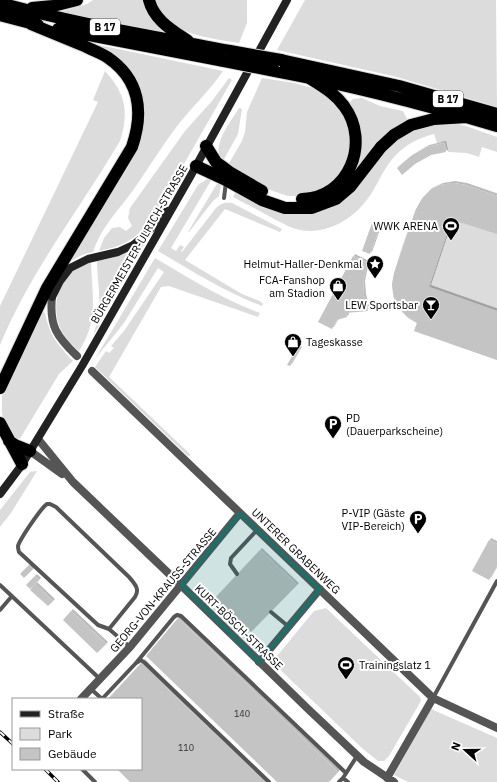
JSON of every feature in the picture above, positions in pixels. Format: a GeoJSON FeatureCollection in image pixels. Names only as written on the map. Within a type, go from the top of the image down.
{"type":"FeatureCollection","features":[{"type":"Feature","properties":{"kind":"highway"},"geometry":{"type":"LineString","coordinates":[[19,8],[53,6],[77,0]]}},
{"type":"Feature","properties":{"kind":"highway"},"geometry":{"type":"LineString","coordinates":[[149,0],[151,7],[160,21],[193,44]]}},
{"type":"Feature","properties":{"kind":"highway","name":"B 17"},"geometry":{"type":"LineString","coordinates":[[0,3],[124,31],[193,44],[275,71],[396,97],[497,126]]}},
{"type":"Feature","properties":{"kind":"highway","name":"B 17"},"geometry":{"type":"LineString","coordinates":[[0,15],[31,24],[227,56],[281,60],[399,86],[497,114]]}},
{"type":"Feature","properties":{"kind":"highway"},"geometry":{"type":"LineString","coordinates":[[0,388],[47,288],[132,147],[138,125],[139,113],[137,98],[132,85],[125,75],[107,57],[31,24]]}},
{"type":"Feature","properties":{"kind":"highway"},"geometry":{"type":"LineString","coordinates":[[206,146],[216,162],[231,173],[266,193],[287,200],[311,199],[330,192],[342,181],[353,162],[357,147],[356,131],[350,115],[338,98],[308,77]]}},
{"type":"Feature","properties":{"kind":"highway"},"geometry":{"type":"LineString","coordinates":[[196,166],[226,180],[262,200],[285,208],[312,208],[336,199],[350,187],[381,147],[394,135],[411,125],[434,118],[467,117]]}},
{"type":"Feature","properties":{"kind":"highway"},"geometry":{"type":"LineString","coordinates":[[52,297],[55,281],[66,255]]}},
{"type":"Feature","properties":{"kind":"highway"},"geometry":{"type":"LineString","coordinates":[[0,423],[22,464]]}},
{"type":"Feature","properties":{"kind":"highway"},"geometry":{"type":"LineString","coordinates":[[8,440],[15,445],[30,451]]}},
{"type":"Feature","properties":{"kind":"main road","name":"BÜRGERMEISTER-ULRICH-STRASSE"},"geometry":{"type":"LineString","coordinates":[[0,494],[22,464],[75,378],[177,200],[287,0]]}},
{"type":"Feature","properties":{"kind":"main road"},"geometry":{"type":"LineString","coordinates":[[52,297],[60,281],[70,268],[88,259],[118,252],[133,245],[143,237],[177,200]]}},
{"type":"Feature","properties":{"kind":"street"},"geometry":{"type":"LineString","coordinates":[[52,297],[51,316],[56,331],[62,341],[77,356]]}},
{"type":"Feature","properties":{"kind":"street","name":"UNTERER GRABENWEG"},"geometry":{"type":"LineString","coordinates":[[92,371],[433,698],[497,728]]}},
{"type":"Feature","properties":{"kind":"street","name":"KURT-BÖSCH-STRASSE"},"geometry":{"type":"LineString","coordinates":[[38,439],[73,482],[259,662],[357,756],[391,780]]}},
{"type":"Feature","properties":{"kind":"street","name":"KURT-BÖSCH-STRASSE"},"geometry":{"type":"LineString","coordinates":[[30,451],[73,482]]}},
{"type":"Feature","properties":{"kind":"street","name":"GEORG-VON-KRAUSS-STRASSE"},"geometry":{"type":"LineString","coordinates":[[82,698],[130,647],[240,514]]}},
{"type":"Feature","properties":{"kind":"street"},"geometry":{"type":"LineString","coordinates":[[259,662],[320,590]]}},
{"type":"Feature","properties":{"kind":"street"},"geometry":{"type":"LineString","coordinates":[[391,780],[433,698]]}},
{"type":"Feature","properties":{"kind":"lane"},"geometry":{"type":"LineString","coordinates":[[224,198],[226,180]]}},
{"type":"Feature","properties":{"kind":"lane"},"geometry":{"type":"LineString","coordinates":[[110,629],[135,598],[137,588],[129,577],[56,507],[47,504],[41,509],[20,542],[18,548],[19,552],[98,624],[110,629],[130,647]]}},
{"type":"Feature","properties":{"kind":"lane"},"geometry":{"type":"LineString","coordinates":[[237,574],[231,566],[230,561],[257,529]]}},
{"type":"Feature","properties":{"kind":"lane"},"geometry":{"type":"LineString","coordinates":[[433,698],[497,581]]}},
{"type":"Feature","properties":{"kind":"lane"},"geometry":{"type":"LineString","coordinates":[[0,585],[100,679]]}},
{"type":"Feature","properties":{"kind":"lane"},"geometry":{"type":"LineString","coordinates":[[0,610],[12,596]]}},
{"type":"Feature","properties":{"kind":"lane"},"geometry":{"type":"LineString","coordinates":[[271,612],[289,627]]}},
{"type":"Feature","properties":{"kind":"lane"},"geometry":{"type":"LineString","coordinates":[[103,698],[136,663],[174,617],[177,615],[181,616],[346,773]]}},
{"type":"Feature","properties":{"kind":"lane"},"geometry":{"type":"LineString","coordinates":[[136,663],[139,660],[145,663],[269,782]]}},
{"type":"Feature","properties":{"kind":"lane"},"geometry":{"type":"LineString","coordinates":[[91,689],[101,698]]}},
{"type":"Feature","properties":{"kind":"lane"},"geometry":{"type":"LineString","coordinates":[[339,782],[357,756]]}},
{"type":"Feature","properties":{"kind":"lane"},"geometry":{"type":"LineString","coordinates":[[83,770],[95,782]]}},
{"type":"Feature","properties":{"kind":"lane"},"geometry":{"type":"LineString","coordinates":[[343,778],[348,782]]}},
{"type":"Feature","properties":{"kind":"highlighted area"},"geometry":{"type":"Polygon","coordinates":[[[240,513],[320,589],[259,662],[181,585],[240,513]]]}},
{"type":"Feature","properties":{"kind":"green space"},"geometry":{"type":"Polygon","coordinates":[[[93,0],[146,0],[171,34],[60,12],[87,4],[93,0]]]}},
{"type":"Feature","properties":{"kind":"green space"},"geometry":{"type":"Polygon","coordinates":[[[155,0],[247,0],[247,23],[239,43],[190,33],[178,28],[168,21],[160,12],[155,0]]]}},
{"type":"Feature","properties":{"kind":"green space"},"geometry":{"type":"Polygon","coordinates":[[[305,0],[496,0],[497,107],[397,77],[277,50],[305,0]]]}},
{"type":"Feature","properties":{"kind":"green space"},"geometry":{"type":"Polygon","coordinates":[[[94,44],[223,71],[172,133],[137,185],[104,228],[93,252],[82,255],[73,260],[70,259],[135,151],[142,103],[94,44]]]}},
{"type":"Feature","properties":{"kind":"green space"},"geometry":{"type":"Polygon","coordinates":[[[105,71],[112,79],[124,104],[125,112],[123,131],[120,141],[41,266],[12,318],[0,345],[0,306],[98,102],[93,100],[105,71]]]}},
{"type":"Feature","properties":{"kind":"green space"},"geometry":{"type":"Polygon","coordinates":[[[229,78],[232,80],[151,220],[133,238],[119,246],[99,251],[104,238],[112,228],[120,227],[126,231],[132,226],[128,218],[130,208],[185,131],[212,101],[229,78]]]}},
{"type":"Feature","properties":{"kind":"green space"},"geometry":{"type":"Polygon","coordinates":[[[262,78],[294,83],[320,90],[342,107],[353,147],[339,178],[311,196],[288,196],[267,189],[228,165],[242,141],[245,132],[247,112],[262,78]]]}},
{"type":"Feature","properties":{"kind":"green space"},"geometry":{"type":"Polygon","coordinates":[[[362,98],[380,106],[403,111],[407,119],[405,123],[352,178],[361,143],[361,131],[349,103],[353,99],[362,98]]]}},
{"type":"Feature","properties":{"kind":"green space"},"geometry":{"type":"Polygon","coordinates":[[[239,108],[242,109],[238,134],[223,161],[219,155],[220,142],[223,134],[239,108]]]}},
{"type":"Feature","properties":{"kind":"green space"},"geometry":{"type":"Polygon","coordinates":[[[434,119],[466,126],[497,137],[497,152],[482,147],[479,157],[467,153],[448,152],[445,142],[437,143],[434,134],[423,137],[408,145],[391,160],[369,197],[354,214],[334,226],[312,231],[290,227],[233,197],[238,187],[285,208],[335,199],[381,147],[434,119]]]}},
{"type":"Feature","properties":{"kind":"green space"},"geometry":{"type":"Polygon","coordinates":[[[207,179],[212,179],[171,248],[176,251],[180,245],[184,247],[181,251],[182,252],[216,208],[225,203],[232,203],[282,229],[280,232],[225,209],[185,260],[242,294],[260,301],[263,304],[262,306],[222,288],[158,251],[198,185],[207,179]]]}},
{"type":"Feature","properties":{"kind":"green space"},"geometry":{"type":"Polygon","coordinates":[[[218,182],[221,184],[219,196],[213,201],[188,232],[218,182]]]}},
{"type":"Feature","properties":{"kind":"green space","name":"WWK ARENA"},"geometry":{"type":"Polygon","coordinates":[[[453,183],[497,196],[497,360],[414,331],[417,323],[402,312],[393,296],[392,284],[396,266],[419,203],[426,194],[433,189],[453,183]]]}},
{"type":"Feature","properties":{"kind":"green space"},"geometry":{"type":"Polygon","coordinates":[[[147,238],[93,336],[99,309],[97,261],[112,258],[124,253],[147,238]]]}},
{"type":"Feature","properties":{"kind":"green space"},"geometry":{"type":"Polygon","coordinates":[[[155,258],[219,295],[260,313],[258,317],[169,286],[161,287],[109,377],[191,455],[188,456],[95,367],[106,351],[109,353],[114,348],[111,346],[124,331],[164,272],[158,268],[124,323],[95,359],[155,258]]]}},
{"type":"Feature","properties":{"kind":"green space"},"geometry":{"type":"Polygon","coordinates":[[[91,262],[93,297],[92,318],[85,340],[79,351],[61,330],[58,323],[56,302],[60,288],[67,276],[72,271],[84,264],[91,262]]]}},
{"type":"Feature","properties":{"kind":"green space"},"geometry":{"type":"Polygon","coordinates":[[[42,311],[45,313],[49,328],[55,339],[73,361],[59,374],[18,440],[12,435],[5,425],[2,413],[2,396],[42,311]]]}},
{"type":"Feature","properties":{"kind":"green space"},"geometry":{"type":"Polygon","coordinates":[[[37,471],[11,513],[0,527],[0,510],[30,472],[37,471]]]}},
{"type":"Feature","properties":{"kind":"green space","name":"Trainingslatz 1"},"geometry":{"type":"Polygon","coordinates":[[[326,608],[420,697],[421,701],[389,756],[384,761],[378,761],[363,749],[272,662],[314,611],[326,608]]]}},
{"type":"Feature","properties":{"kind":"green space"},"geometry":{"type":"Polygon","coordinates":[[[431,709],[497,738],[497,782],[408,782],[394,775],[431,709]]]}},
{"type":"Feature","properties":{"kind":"building"},"geometry":{"type":"Polygon","coordinates":[[[444,143],[446,152],[431,155],[415,164],[402,175],[397,168],[410,157],[427,147],[444,143]]]}},
{"type":"Feature","properties":{"kind":"building","name":"WWK ARENA"},"geometry":{"type":"Polygon","coordinates":[[[453,183],[465,185],[497,196],[497,234],[453,220],[451,221],[429,287],[497,311],[497,360],[414,331],[417,323],[407,317],[399,308],[394,297],[392,285],[394,273],[416,209],[430,190],[441,185],[453,183]]]}},
{"type":"Feature","properties":{"kind":"building"},"geometry":{"type":"Polygon","coordinates":[[[372,223],[380,226],[370,254],[362,251],[372,223]]]}},
{"type":"Feature","properties":{"kind":"building"},"geometry":{"type":"Polygon","coordinates":[[[353,256],[367,263],[363,283],[364,296],[368,311],[346,313],[347,317],[337,320],[332,329],[318,322],[353,256]]]}},
{"type":"Feature","properties":{"kind":"building","name":"Tageskasse"},"geometry":{"type":"Polygon","coordinates":[[[297,348],[300,349],[290,366],[287,365],[297,348]]]}},
{"type":"Feature","properties":{"kind":"building"},"geometry":{"type":"Polygon","coordinates":[[[489,540],[497,544],[497,566],[489,580],[472,571],[489,540]]]}},
{"type":"Feature","properties":{"kind":"building"},"geometry":{"type":"Polygon","coordinates":[[[260,550],[297,585],[251,632],[230,612],[227,615],[222,610],[224,607],[215,598],[260,550]]]}},
{"type":"Feature","properties":{"kind":"building"},"geometry":{"type":"Polygon","coordinates":[[[29,565],[33,569],[24,578],[20,574],[29,565]]]}},
{"type":"Feature","properties":{"kind":"building"},"geometry":{"type":"Polygon","coordinates":[[[35,576],[39,580],[30,589],[26,585],[35,576]]]}},
{"type":"Feature","properties":{"kind":"building"},"geometry":{"type":"Polygon","coordinates":[[[35,584],[53,601],[48,606],[30,590],[35,584]]]}},
{"type":"Feature","properties":{"kind":"building"},"geometry":{"type":"Polygon","coordinates":[[[71,611],[106,644],[97,653],[63,620],[71,611]]]}},
{"type":"Feature","properties":{"kind":"building"},"geometry":{"type":"Polygon","coordinates":[[[178,618],[338,772],[329,782],[277,782],[146,656],[178,618]]]}},
{"type":"Feature","properties":{"kind":"building"},"geometry":{"type":"Polygon","coordinates":[[[143,661],[172,694],[267,782],[130,782],[118,770],[142,770],[142,698],[109,698],[143,661]]]}},
{"type":"Feature","properties":{"kind":"railway"},"geometry":{"type":"LineString","coordinates":[[0,732],[12,743]]}},
{"type":"Feature","properties":{"kind":"railway"},"geometry":{"type":"LineString","coordinates":[[46,770],[58,782]]}},
{"type":"Feature","properties":{"kind":"place","name":"WWK ARENA"},"geometry":{"type":"Point","coordinates":[451,241]}},
{"type":"Feature","properties":{"kind":"place","name":"Helmut-Haller-Denkmal"},"geometry":{"type":"Point","coordinates":[375,279]}},
{"type":"Feature","properties":{"kind":"place","name":"FCA-Fanshop am Stadion"},"geometry":{"type":"Point","coordinates":[338,301]}},
{"type":"Feature","properties":{"kind":"place","name":"LEW Sportsbar"},"geometry":{"type":"Point","coordinates":[431,320]}},
{"type":"Feature","properties":{"kind":"place","name":"Tageskasse"},"geometry":{"type":"Point","coordinates":[293,357]}},
{"type":"Feature","properties":{"kind":"place","name":"PD (Dauerparkscheine)"},"geometry":{"type":"Point","coordinates":[333,439]}},
{"type":"Feature","properties":{"kind":"place","name":"P-VIP (Gäste VIP-Bereich)"},"geometry":{"type":"Point","coordinates":[418,534]}},
{"type":"Feature","properties":{"kind":"place","name":"Trainingslatz 1"},"geometry":{"type":"Point","coordinates":[346,680]}}]}
